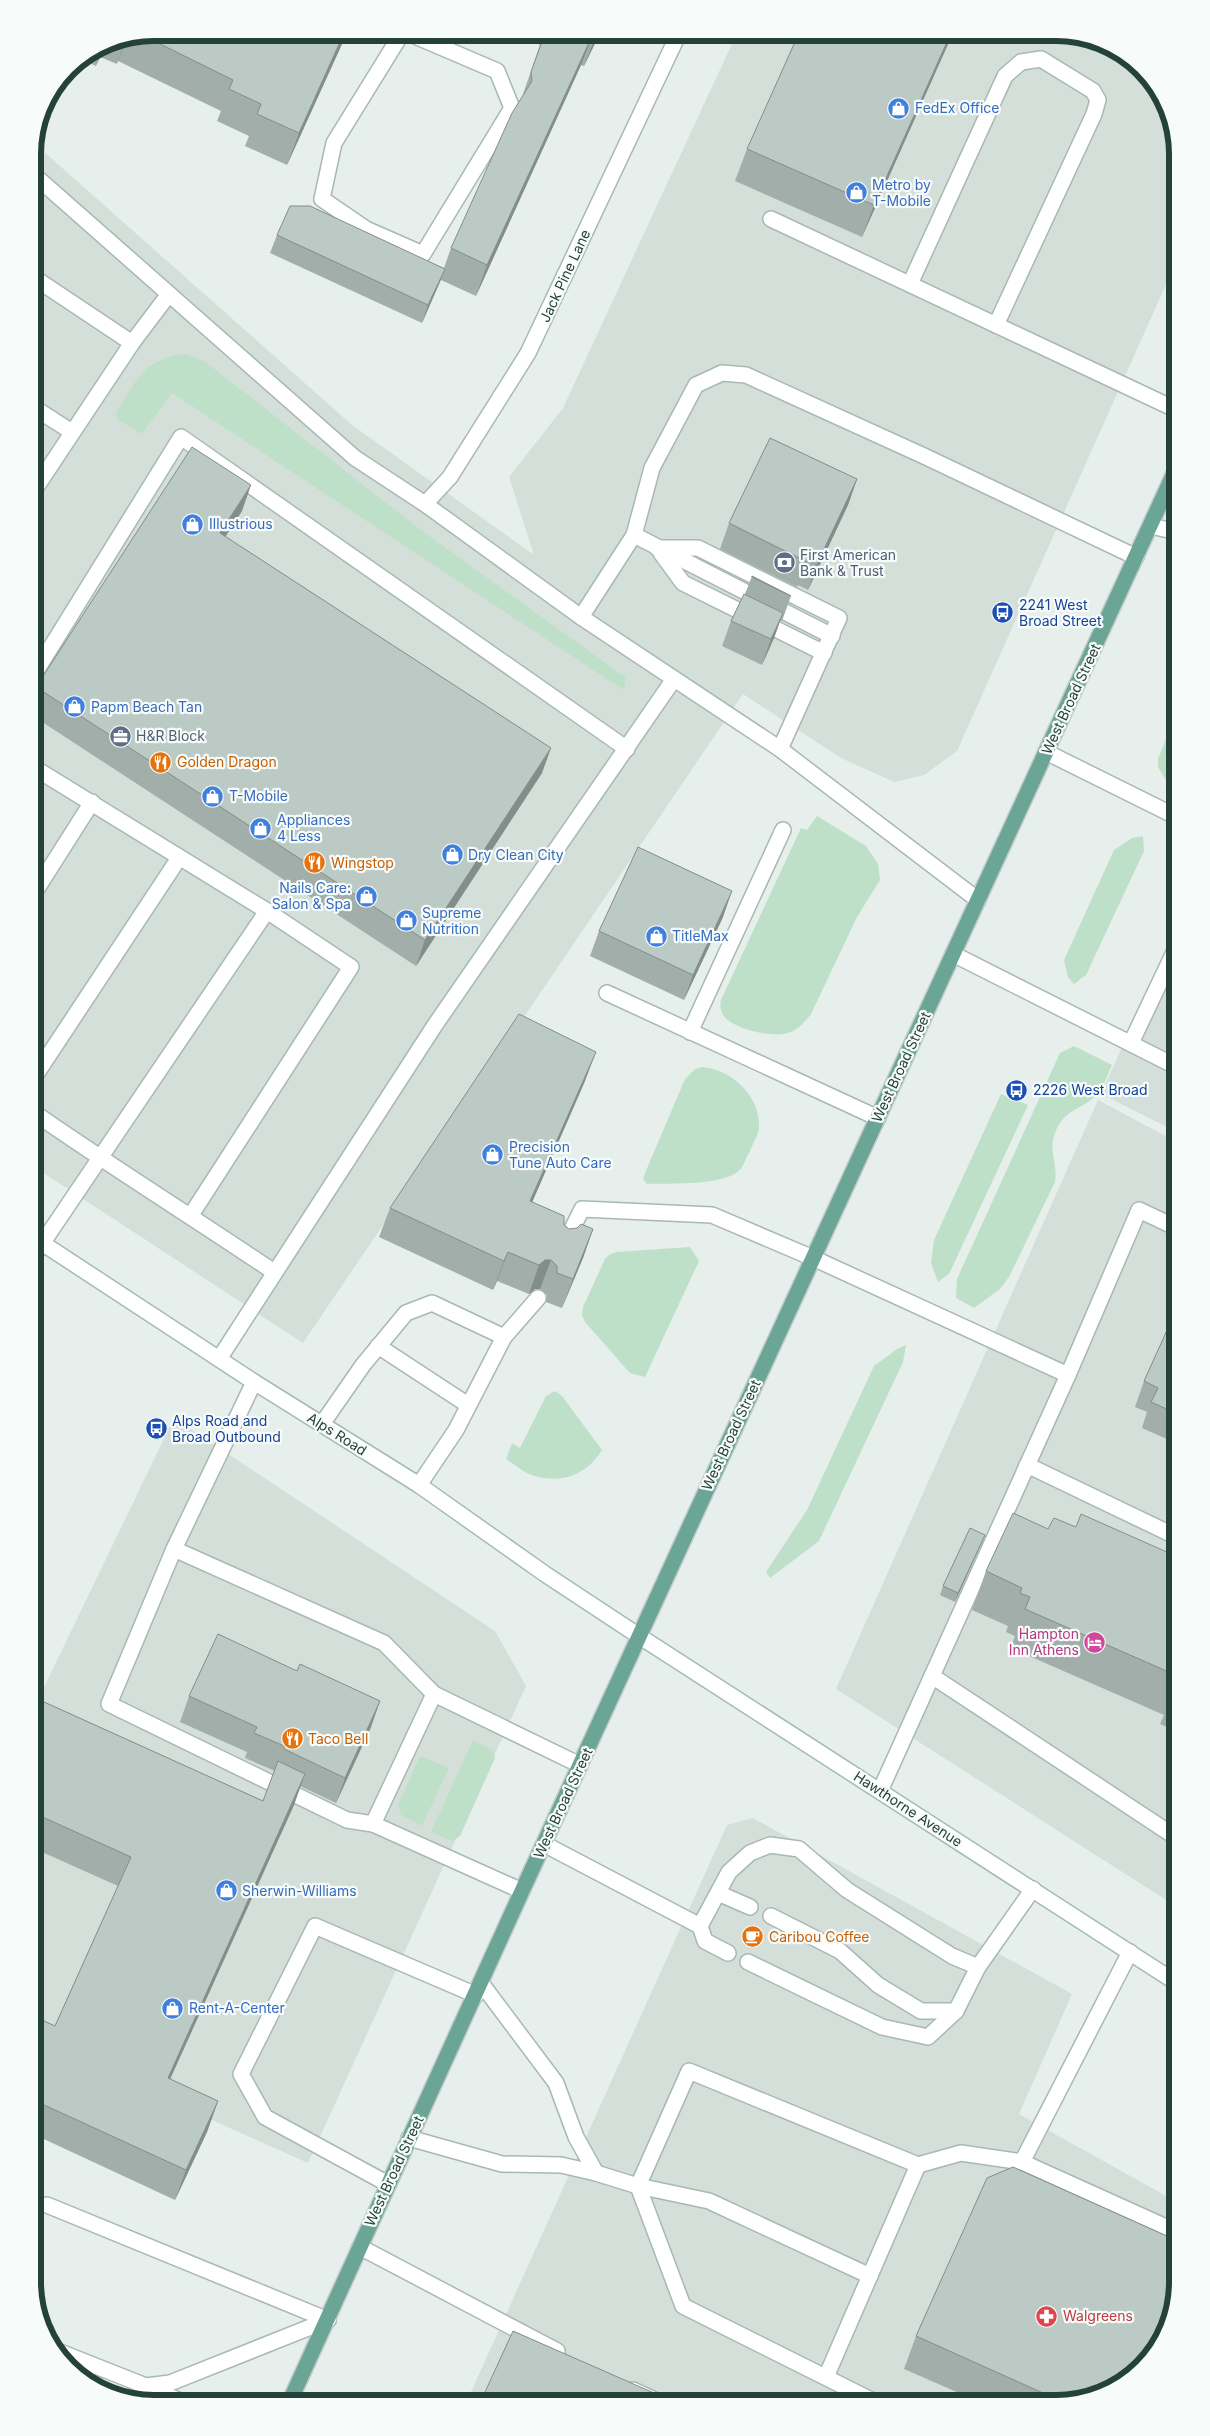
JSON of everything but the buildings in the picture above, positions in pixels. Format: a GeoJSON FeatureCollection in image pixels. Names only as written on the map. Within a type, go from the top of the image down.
{"type":"FeatureCollection","features":[{"type":"Feature","properties":{"kind":"main road"},"geometry":{"type":"LineString","coordinates":[[397,41],[334,144],[322,199],[366,229],[422,254],[512,108],[497,71],[427,41]]}},
{"type":"Feature","properties":{"kind":"main road","name":"Jack Pine Lane"},"geometry":{"type":"LineString","coordinates":[[426,504],[450,478],[528,353],[675,41]]}},
{"type":"Feature","properties":{"kind":"main road"},"geometry":{"type":"LineString","coordinates":[[910,284],[1005,76],[1021,62],[1040,59],[1092,91],[1098,100],[1094,114],[996,325]]}},
{"type":"Feature","properties":{"kind":"main road"},"geometry":{"type":"LineString","coordinates":[[41,181],[355,458],[426,504],[581,616],[780,749],[978,900]]}},
{"type":"Feature","properties":{"kind":"main road"},"geometry":{"type":"LineString","coordinates":[[771,219],[1169,406]]}},
{"type":"Feature","properties":{"kind":"main road"},"geometry":{"type":"LineString","coordinates":[[41,282],[132,343]]}},
{"type":"Feature","properties":{"kind":"main road"},"geometry":{"type":"LineString","coordinates":[[41,480],[132,343],[169,294]]}},
{"type":"Feature","properties":{"kind":"main road"},"geometry":{"type":"LineString","coordinates":[[581,616],[634,536],[652,468],[696,385],[722,373],[746,375],[1136,557]]}},
{"type":"Feature","properties":{"kind":"main road"},"geometry":{"type":"LineString","coordinates":[[41,412],[72,432]]}},
{"type":"Feature","properties":{"kind":"main road"},"geometry":{"type":"LineString","coordinates":[[41,663],[181,437],[627,748]]}},
{"type":"Feature","properties":{"kind":"main road","name":"West Broad Street"},"geometry":{"type":"LineString","coordinates":[[293,2395],[639,1636],[1169,487]]}},
{"type":"Feature","properties":{"kind":"main road"},"geometry":{"type":"LineString","coordinates":[[1151,526],[1169,530]]}},
{"type":"Feature","properties":{"kind":"main road"},"geometry":{"type":"LineString","coordinates":[[634,536],[657,548],[683,583],[824,653]]}},
{"type":"Feature","properties":{"kind":"main road"},"geometry":{"type":"LineString","coordinates":[[657,548],[698,548],[839,618],[780,749]]}},
{"type":"Feature","properties":{"kind":"main road"},"geometry":{"type":"LineString","coordinates":[[219,1359],[434,1025],[674,679]]}},
{"type":"Feature","properties":{"kind":"main road"},"geometry":{"type":"LineString","coordinates":[[1046,752],[1169,813]]}},
{"type":"Feature","properties":{"kind":"main road"},"geometry":{"type":"LineString","coordinates":[[41,772],[267,911],[351,967],[191,1215]]}},
{"type":"Feature","properties":{"kind":"main road"},"geometry":{"type":"LineString","coordinates":[[41,882],[92,802]]}},
{"type":"Feature","properties":{"kind":"main road"},"geometry":{"type":"LineString","coordinates":[[690,1032],[782,830]]}},
{"type":"Feature","properties":{"kind":"main road"},"geometry":{"type":"LineString","coordinates":[[41,1067],[179,858]]}},
{"type":"Feature","properties":{"kind":"main road"},"geometry":{"type":"LineString","coordinates":[[41,1235],[99,1158],[267,911]]}},
{"type":"Feature","properties":{"kind":"main road"},"geometry":{"type":"LineString","coordinates":[[953,954],[1169,1062]]}},
{"type":"Feature","properties":{"kind":"main road"},"geometry":{"type":"LineString","coordinates":[[1131,1043],[1169,965]]}},
{"type":"Feature","properties":{"kind":"main road"},"geometry":{"type":"LineString","coordinates":[[607,993],[878,1118]]}},
{"type":"Feature","properties":{"kind":"main road"},"geometry":{"type":"LineString","coordinates":[[41,1118],[99,1158],[191,1215],[274,1272]]}},
{"type":"Feature","properties":{"kind":"main road"},"geometry":{"type":"LineString","coordinates":[[562,1249],[582,1209],[712,1215],[813,1258],[1068,1375]]}},
{"type":"Feature","properties":{"kind":"main road"},"geometry":{"type":"LineString","coordinates":[[880,1791],[1068,1375],[1139,1210],[1169,1224]]}},
{"type":"Feature","properties":{"kind":"main road","name":"Alps Road"},"geometry":{"type":"LineString","coordinates":[[41,1243],[254,1382],[419,1485],[545,1574],[639,1636]]}},
{"type":"Feature","properties":{"kind":"main road"},"geometry":{"type":"LineString","coordinates":[[419,1485],[456,1430],[504,1338],[538,1298]]}},
{"type":"Feature","properties":{"kind":"main road"},"geometry":{"type":"LineString","coordinates":[[322,1424],[378,1346],[406,1313],[432,1303],[504,1338]]}},
{"type":"Feature","properties":{"kind":"main road"},"geometry":{"type":"LineString","coordinates":[[378,1346],[468,1405]]}},
{"type":"Feature","properties":{"kind":"main road"},"geometry":{"type":"LineString","coordinates":[[254,1382],[174,1549],[110,1704],[347,1820],[373,1824],[522,1891]]}},
{"type":"Feature","properties":{"kind":"main road"},"geometry":{"type":"LineString","coordinates":[[1027,1465],[1169,1533]]}},
{"type":"Feature","properties":{"kind":"main road"},"geometry":{"type":"LineString","coordinates":[[174,1549],[384,1643],[434,1694],[580,1765]]}},
{"type":"Feature","properties":{"kind":"main road","name":"Hawthorne Avenue"},"geometry":{"type":"LineString","coordinates":[[639,1636],[1169,1977]]}},
{"type":"Feature","properties":{"kind":"main road"},"geometry":{"type":"LineString","coordinates":[[932,1676],[1169,1832]]}},
{"type":"Feature","properties":{"kind":"main road"},"geometry":{"type":"LineString","coordinates":[[373,1824],[434,1694]]}},
{"type":"Feature","properties":{"kind":"main road"},"geometry":{"type":"LineString","coordinates":[[544,1844],[700,1926],[705,1941],[728,1953]]}},
{"type":"Feature","properties":{"kind":"main road"},"geometry":{"type":"LineString","coordinates":[[700,1926],[729,1872],[750,1853],[770,1844],[799,1849],[847,1890],[952,1956],[978,1967]]}},
{"type":"Feature","properties":{"kind":"main road"},"geometry":{"type":"LineString","coordinates":[[748,1962],[882,2027],[928,2037],[956,2011],[978,1967],[1033,1889]]}},
{"type":"Feature","properties":{"kind":"main road"},"geometry":{"type":"LineString","coordinates":[[718,1893],[750,1908]]}},
{"type":"Feature","properties":{"kind":"main road"},"geometry":{"type":"LineString","coordinates":[[771,1916],[840,1951],[878,1985],[921,2011],[956,2011]]}},
{"type":"Feature","properties":{"kind":"main road"},"geometry":{"type":"LineString","coordinates":[[388,2184],[265,2117],[242,2074],[315,1926],[478,1989],[556,2083],[576,2137],[596,2172]]}},
{"type":"Feature","properties":{"kind":"main road"},"geometry":{"type":"LineString","coordinates":[[1022,2162],[1130,1952]]}},
{"type":"Feature","properties":{"kind":"main road"},"geometry":{"type":"LineString","coordinates":[[860,2395],[684,2306],[638,2186],[689,2071],[918,2165],[961,2153],[1022,2162],[1169,2228]]}},
{"type":"Feature","properties":{"kind":"main road"},"geometry":{"type":"LineString","coordinates":[[409,2138],[502,2164],[561,2165],[596,2172],[638,2186],[708,2202],[870,2276]]}},
{"type":"Feature","properties":{"kind":"main road"},"geometry":{"type":"LineString","coordinates":[[826,2377],[918,2165]]}},
{"type":"Feature","properties":{"kind":"main road"},"geometry":{"type":"LineString","coordinates":[[47,2205],[328,2320]]}},
{"type":"Feature","properties":{"kind":"main road"},"geometry":{"type":"LineString","coordinates":[[360,2247],[574,2360]]}},
{"type":"Feature","properties":{"kind":"main road"},"geometry":{"type":"LineString","coordinates":[[146,2386],[170,2383],[328,2320]]}},
{"type":"Feature","properties":{"kind":"main road"},"geometry":{"type":"LineString","coordinates":[[69,2355],[167,2395]]}},
{"type":"Feature","properties":{"kind":"main road"},"geometry":{"type":"LineString","coordinates":[[617,2382],[644,2395]]}},
{"type":"Feature","properties":{"kind":"shaded area"},"geometry":{"type":"Polygon","coordinates":[[[733,41],[1063,41],[1078,43],[1112,56],[1125,65],[1136,74],[1154,98],[1163,118],[1169,147],[1169,278],[957,751],[924,775],[894,782],[841,758],[743,694],[303,1343],[41,1171],[41,149],[352,425],[534,555],[509,477],[563,408],[733,41]]]}},
{"type":"Feature","properties":{"kind":"shaded area"},"geometry":{"type":"Polygon","coordinates":[[[1169,943],[1169,1128],[1101,1094],[1169,943]]]}},
{"type":"Feature","properties":{"kind":"shaded area"},"geometry":{"type":"Polygon","coordinates":[[[1098,1100],[1169,1138],[1169,1902],[836,1689],[1098,1100]]]}},
{"type":"Feature","properties":{"kind":"shaded area"},"geometry":{"type":"Polygon","coordinates":[[[174,1418],[495,1631],[526,1686],[308,2163],[41,2044],[41,1693],[174,1418]]]}},
{"type":"Feature","properties":{"kind":"shaded area"},"geometry":{"type":"Polygon","coordinates":[[[753,1818],[1072,1994],[1019,2114],[1169,2198],[1169,2289],[1064,2395],[470,2395],[727,1825],[753,1818]]]}},
{"type":"Feature","properties":{"kind":"green space"},"geometry":{"type":"Polygon","coordinates":[[[185,354],[203,360],[421,530],[625,677],[625,686],[622,689],[172,393],[142,434],[117,419],[116,412],[136,381],[150,366],[159,361],[185,354]]]}},
{"type":"Feature","properties":{"kind":"green space"},"geometry":{"type":"Polygon","coordinates":[[[1169,732],[1169,780],[1167,782],[1158,767],[1158,759],[1169,732]]]}},
{"type":"Feature","properties":{"kind":"green space"},"geometry":{"type":"Polygon","coordinates":[[[817,816],[866,846],[878,864],[880,880],[857,917],[811,1014],[804,1023],[788,1033],[773,1034],[753,1031],[728,1020],[721,1011],[721,1000],[801,828],[807,830],[817,816]]]}},
{"type":"Feature","properties":{"kind":"green space"},"geometry":{"type":"Polygon","coordinates":[[[1143,836],[1144,851],[1086,975],[1074,984],[1068,977],[1064,960],[1114,850],[1132,838],[1143,836]]]}},
{"type":"Feature","properties":{"kind":"green space"},"geometry":{"type":"Polygon","coordinates":[[[1074,1046],[1112,1065],[1098,1093],[1068,1114],[1058,1127],[1053,1142],[1055,1182],[1009,1277],[1000,1289],[974,1308],[956,1298],[957,1279],[1060,1053],[1074,1046]]]}},
{"type":"Feature","properties":{"kind":"green space"},"geometry":{"type":"Polygon","coordinates":[[[702,1067],[724,1073],[734,1079],[750,1096],[755,1106],[759,1128],[743,1166],[732,1175],[722,1179],[696,1183],[647,1184],[643,1179],[645,1173],[685,1079],[695,1069],[702,1067]]]}},
{"type":"Feature","properties":{"kind":"green space"},"geometry":{"type":"Polygon","coordinates":[[[1001,1094],[1028,1105],[949,1274],[938,1282],[931,1263],[934,1240],[1001,1094]]]}},
{"type":"Feature","properties":{"kind":"green space"},"geometry":{"type":"Polygon","coordinates":[[[690,1247],[699,1261],[645,1377],[630,1373],[585,1322],[582,1315],[583,1307],[605,1259],[616,1252],[690,1247]]]}},
{"type":"Feature","properties":{"kind":"green space"},"geometry":{"type":"Polygon","coordinates":[[[906,1345],[903,1362],[819,1541],[770,1578],[766,1572],[807,1510],[874,1366],[897,1349],[906,1345]]]}},
{"type":"Feature","properties":{"kind":"green space"},"geometry":{"type":"Polygon","coordinates":[[[555,1391],[562,1396],[602,1450],[596,1459],[581,1472],[572,1476],[553,1479],[529,1474],[506,1459],[512,1443],[520,1448],[546,1396],[555,1391]]]}},
{"type":"Feature","properties":{"kind":"green space"},"geometry":{"type":"Polygon","coordinates":[[[473,1740],[492,1750],[495,1758],[460,1836],[452,1841],[431,1832],[473,1740]]]}},
{"type":"Feature","properties":{"kind":"green space"},"geometry":{"type":"Polygon","coordinates":[[[420,1756],[449,1768],[422,1826],[401,1815],[398,1805],[420,1756]]]}},
{"type":"Feature","properties":{"kind":"place","name":"FedEx Office"},"geometry":{"type":"Point","coordinates":[899,108]}},
{"type":"Feature","properties":{"kind":"place","name":"Metro by T-Mobile"},"geometry":{"type":"Point","coordinates":[856,193]}},
{"type":"Feature","properties":{"kind":"place","name":"Illustrious"},"geometry":{"type":"Point","coordinates":[193,524]}},
{"type":"Feature","properties":{"kind":"place","name":"First American Bank & Trust"},"geometry":{"type":"Point","coordinates":[784,563]}},
{"type":"Feature","properties":{"kind":"place","name":"2241 West Broad Street"},"geometry":{"type":"Point","coordinates":[1003,613]}},
{"type":"Feature","properties":{"kind":"place","name":"Papm Beach Tan"},"geometry":{"type":"Point","coordinates":[75,707]}},
{"type":"Feature","properties":{"kind":"place","name":"H&R Block"},"geometry":{"type":"Point","coordinates":[120,736]}},
{"type":"Feature","properties":{"kind":"place","name":"Golden Dragon"},"geometry":{"type":"Point","coordinates":[161,762]}},
{"type":"Feature","properties":{"kind":"place","name":"T-Mobile"},"geometry":{"type":"Point","coordinates":[213,796]}},
{"type":"Feature","properties":{"kind":"place","name":"Appliances 4 Less"},"geometry":{"type":"Point","coordinates":[261,828]}},
{"type":"Feature","properties":{"kind":"place","name":"Dry Clean City"},"geometry":{"type":"Point","coordinates":[452,855]}},
{"type":"Feature","properties":{"kind":"place","name":"Wingstop"},"geometry":{"type":"Point","coordinates":[315,863]}},
{"type":"Feature","properties":{"kind":"place","name":"Nails Care: Salon & Spa"},"geometry":{"type":"Point","coordinates":[367,896]}},
{"type":"Feature","properties":{"kind":"place","name":"Supreme Nutrition"},"geometry":{"type":"Point","coordinates":[406,921]}},
{"type":"Feature","properties":{"kind":"place","name":"TitleMax"},"geometry":{"type":"Point","coordinates":[656,936]}},
{"type":"Feature","properties":{"kind":"place","name":"2226 West Broad"},"geometry":{"type":"Point","coordinates":[1017,1090]}},
{"type":"Feature","properties":{"kind":"place","name":"Precision Tune Auto Care"},"geometry":{"type":"Point","coordinates":[493,1155]}},
{"type":"Feature","properties":{"kind":"place","name":"Alps Road and Broad Outbound"},"geometry":{"type":"Point","coordinates":[156,1429]}},
{"type":"Feature","properties":{"kind":"place","name":"Hampton Inn Athens"},"geometry":{"type":"Point","coordinates":[1095,1642]}},
{"type":"Feature","properties":{"kind":"place","name":"Taco Bell"},"geometry":{"type":"Point","coordinates":[292,1739]}},
{"type":"Feature","properties":{"kind":"place","name":"Sherwin-Williams"},"geometry":{"type":"Point","coordinates":[226,1891]}},
{"type":"Feature","properties":{"kind":"place","name":"Caribou Coffee"},"geometry":{"type":"Point","coordinates":[753,1937]}},
{"type":"Feature","properties":{"kind":"place","name":"Rent-A-Center"},"geometry":{"type":"Point","coordinates":[173,2008]}},
{"type":"Feature","properties":{"kind":"place","name":"Walgreens"},"geometry":{"type":"Point","coordinates":[1047,2316]}}]}
